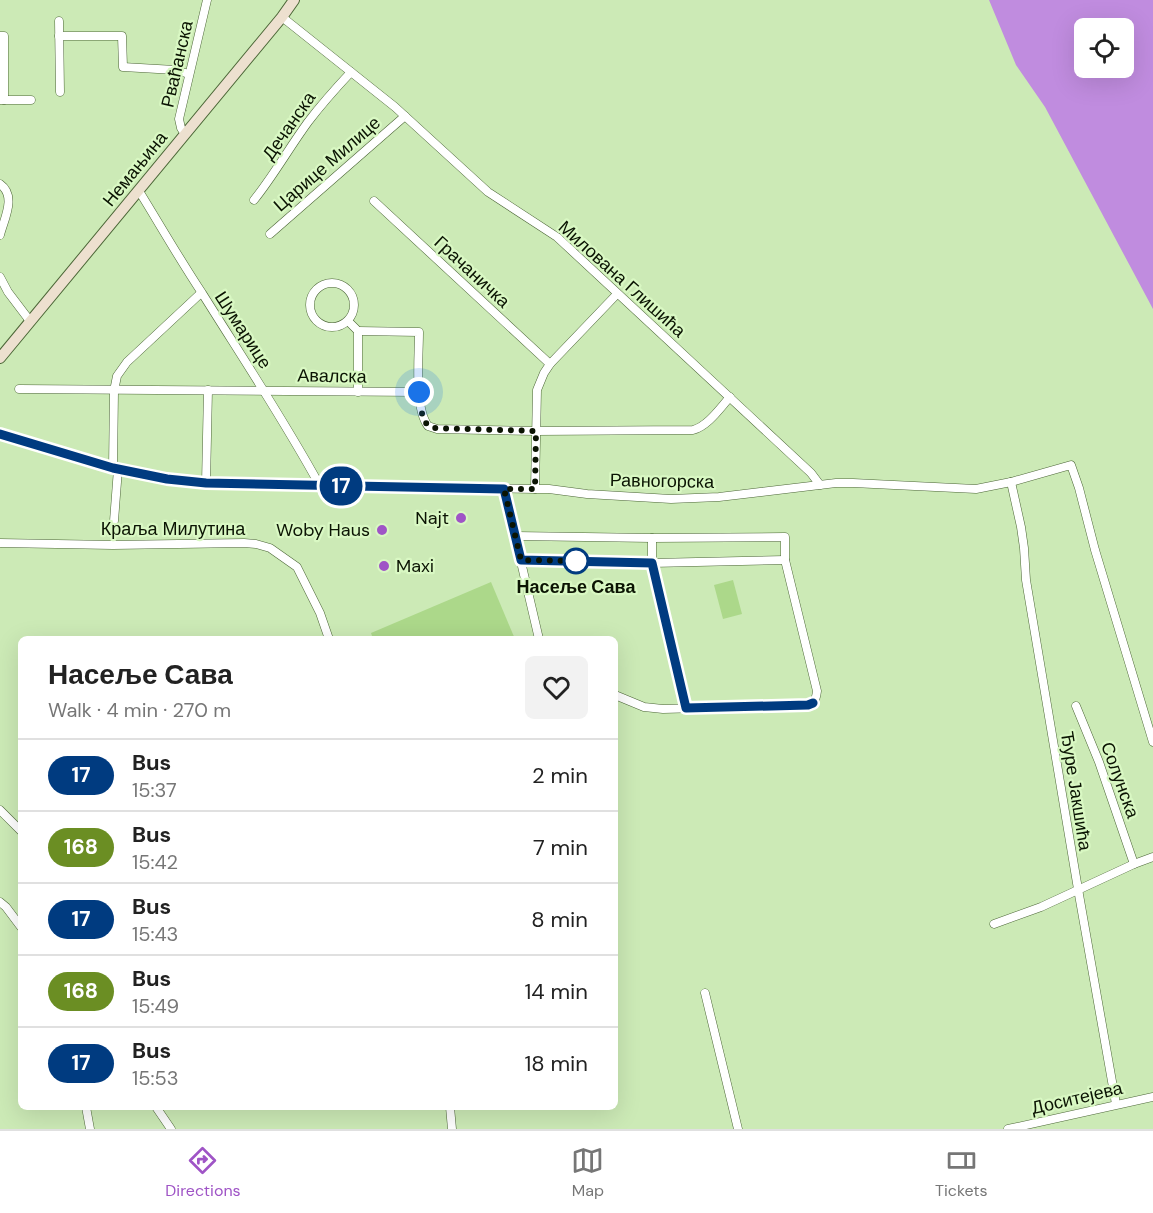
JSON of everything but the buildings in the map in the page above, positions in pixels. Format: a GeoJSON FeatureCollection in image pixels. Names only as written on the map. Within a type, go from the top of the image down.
{"type":"FeatureCollection","features":[{"type":"Feature","properties":{"kind":"street","name":"Рваћанска"},"geometry":{"type":"LineString","coordinates":[[185,134],[180,128],[179,119],[207,0]]}},
{"type":"Feature","properties":{"kind":"street","name":"Немањина"},"geometry":{"type":"LineString","coordinates":[[0,358],[294,0]]}},
{"type":"Feature","properties":{"kind":"street","name":"Милована Глишића"},"geometry":{"type":"LineString","coordinates":[[282,17],[405,116],[488,192],[556,237],[811,473],[820,485]]}},
{"type":"Feature","properties":{"kind":"street"},"geometry":{"type":"LineString","coordinates":[[59,21],[60,92]]}},
{"type":"Feature","properties":{"kind":"street"},"geometry":{"type":"LineString","coordinates":[[0,36],[4,36],[2,100],[31,100]]}},
{"type":"Feature","properties":{"kind":"street"},"geometry":{"type":"LineString","coordinates":[[59,36],[122,36],[123,67],[175,70],[189,74]]}},
{"type":"Feature","properties":{"kind":"street","name":"Дечанска"},"geometry":{"type":"LineString","coordinates":[[254,200],[278,169],[308,123],[351,72]]}},
{"type":"Feature","properties":{"kind":"street","name":"Царице Милице"},"geometry":{"type":"LineString","coordinates":[[270,234],[405,116]]}},
{"type":"Feature","properties":{"kind":"street"},"geometry":{"type":"LineString","coordinates":[[0,184],[8,192],[9,201],[0,235]]}},
{"type":"Feature","properties":{"kind":"street","name":"Шумарице"},"geometry":{"type":"LineString","coordinates":[[139,191],[264,391],[320,486]]}},
{"type":"Feature","properties":{"kind":"street","name":"Грачаничка"},"geometry":{"type":"LineString","coordinates":[[374,201],[550,364]]}},
{"type":"Feature","properties":{"kind":"street"},"geometry":{"type":"LineString","coordinates":[[0,277],[4,292],[30,321]]}},
{"type":"Feature","properties":{"kind":"street"},"geometry":{"type":"LineString","coordinates":[[336,284],[348,290],[354,302],[352,316],[348,321],[342,325],[329,327],[317,321],[310,302],[317,290],[322,286],[336,284]]}},
{"type":"Feature","properties":{"kind":"street"},"geometry":{"type":"LineString","coordinates":[[114,520],[114,391],[117,376],[127,362],[201,293]]}},
{"type":"Feature","properties":{"kind":"street"},"geometry":{"type":"LineString","coordinates":[[535,489],[537,390],[544,373],[617,294]]}},
{"type":"Feature","properties":{"kind":"street"},"geometry":{"type":"LineString","coordinates":[[348,321],[358,331],[419,332],[419,392],[422,411],[428,426],[437,429],[693,430],[706,423],[730,397]]}},
{"type":"Feature","properties":{"kind":"street"},"geometry":{"type":"LineString","coordinates":[[358,331],[358,392]]}},
{"type":"Feature","properties":{"kind":"street","name":"Авалска"},"geometry":{"type":"LineString","coordinates":[[19,389],[419,392]]}},
{"type":"Feature","properties":{"kind":"street"},"geometry":{"type":"LineString","coordinates":[[206,483],[208,390]]}},
{"type":"Feature","properties":{"kind":"street","name":"Равногорска"},"geometry":{"type":"LineString","coordinates":[[0,434],[115,468],[167,479],[206,483],[535,489],[671,500],[854,483],[976,489],[1011,483],[1072,465],[1153,742]]}},
{"type":"Feature","properties":{"kind":"street","name":"Ђуре Јакшића"},"geometry":{"type":"LineString","coordinates":[[1011,483],[1021,527],[1026,580],[1116,1104]]}},
{"type":"Feature","properties":{"kind":"street"},"geometry":{"type":"LineString","coordinates":[[504,489],[538,636]]}},
{"type":"Feature","properties":{"kind":"street"},"geometry":{"type":"LineString","coordinates":[[516,536],[785,537],[785,560],[817,691],[813,703],[663,709],[644,707],[618,696]]}},
{"type":"Feature","properties":{"kind":"street"},"geometry":{"type":"LineString","coordinates":[[652,538],[652,563],[686,708]]}},
{"type":"Feature","properties":{"kind":"street","name":"Краља Милутина"},"geometry":{"type":"LineString","coordinates":[[0,543],[113,545],[244,543],[263,546],[280,554],[297,567],[320,613],[328,636]]}},
{"type":"Feature","properties":{"kind":"street"},"geometry":{"type":"LineString","coordinates":[[521,560],[652,563],[785,560]]}},
{"type":"Feature","properties":{"kind":"street","name":"Солунска"},"geometry":{"type":"LineString","coordinates":[[1076,706],[1099,762],[1134,864]]}},
{"type":"Feature","properties":{"kind":"street"},"geometry":{"type":"LineString","coordinates":[[0,810],[18,828]]}},
{"type":"Feature","properties":{"kind":"street"},"geometry":{"type":"LineString","coordinates":[[994,924],[1041,907],[1153,857]]}},
{"type":"Feature","properties":{"kind":"street"},"geometry":{"type":"LineString","coordinates":[[0,902],[18,923]]}},
{"type":"Feature","properties":{"kind":"street"},"geometry":{"type":"LineString","coordinates":[[705,993],[738,1129]]}},
{"type":"Feature","properties":{"kind":"street","name":"Доситејева"},"geometry":{"type":"LineString","coordinates":[[1008,1129],[1153,1097]]}},
{"type":"Feature","properties":{"kind":"street"},"geometry":{"type":"LineString","coordinates":[[87,1110],[90,1129]]}},
{"type":"Feature","properties":{"kind":"street"},"geometry":{"type":"LineString","coordinates":[[158,1110],[171,1129]]}},
{"type":"Feature","properties":{"kind":"street"},"geometry":{"type":"LineString","coordinates":[[450,1110],[452,1129]]}},
{"type":"Feature","properties":{"kind":"green space"},"geometry":{"type":"Polygon","coordinates":[[[733,580],[742,614],[723,619],[714,585],[733,580]]]}},
{"type":"Feature","properties":{"kind":"green space"},"geometry":{"type":"Polygon","coordinates":[[[491,582],[514,636],[372,636],[371,633],[491,582]]]}},
{"type":"Feature","properties":{"kind":"shaded area"},"geometry":{"type":"Polygon","coordinates":[[[989,0],[1153,0],[1153,309],[1045,107],[1016,65],[989,0]]]}},
{"type":"Feature","properties":{"kind":"bus line","name":"17"},"geometry":{"type":"LineString","coordinates":[[0,434],[113,468],[167,479],[206,483],[306,486],[504,489],[521,560],[652,563],[686,708],[808,705],[813,703]]}},
{"type":"Feature","properties":{"kind":"place","name":"Najt"},"geometry":{"type":"Point","coordinates":[461,518]}},
{"type":"Feature","properties":{"kind":"place","name":"Woby Haus"},"geometry":{"type":"Point","coordinates":[382,530]}},
{"type":"Feature","properties":{"kind":"place","name":"Насеље Сава"},"geometry":{"type":"Point","coordinates":[576,561]}},
{"type":"Feature","properties":{"kind":"place","name":"Maxi"},"geometry":{"type":"Point","coordinates":[384,566]}},
{"type":"Feature","properties":{"kind":"route"},"geometry":{"type":"LineString","coordinates":[[419,392],[425,421],[432,428],[536,431],[535,489],[504,489],[521,560],[576,561]]}}]}
